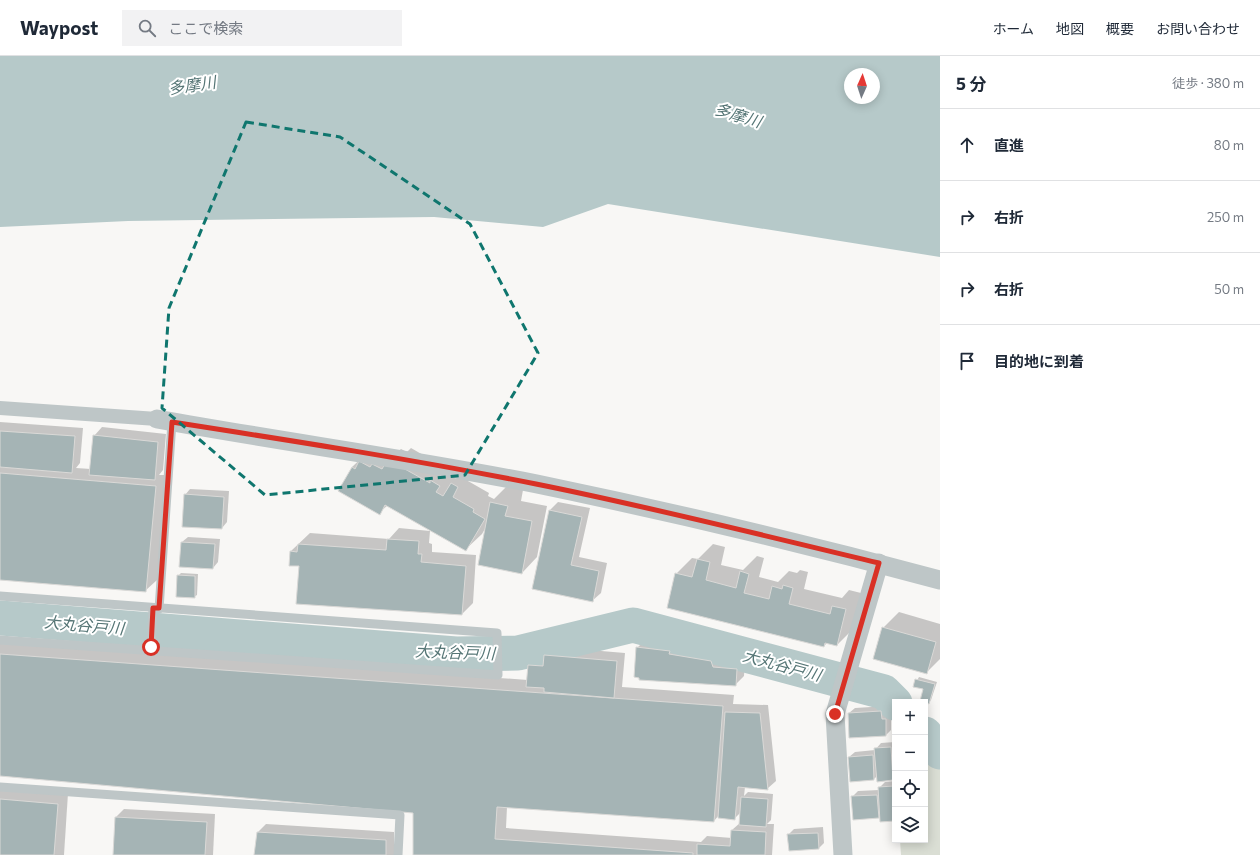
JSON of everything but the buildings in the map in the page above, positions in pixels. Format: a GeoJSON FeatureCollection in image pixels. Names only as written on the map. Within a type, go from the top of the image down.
{"type":"FeatureCollection","features":[{"type":"Feature","properties":{"kind":"street"},"geometry":{"type":"LineString","coordinates":[[0,408],[164,421],[299,442],[536,484],[665,512],[879,563],[940,580]]}},
{"type":"Feature","properties":{"kind":"street"},"geometry":{"type":"LineString","coordinates":[[844,855],[835,714],[842,695],[879,563]]}},
{"type":"Feature","properties":{"kind":"lane"},"geometry":{"type":"LineString","coordinates":[[151,650],[155,610],[164,421]]}},
{"type":"Feature","properties":{"kind":"lane"},"geometry":{"type":"LineString","coordinates":[[0,596],[155,610],[497,633],[498,675],[0,640]]}},
{"type":"Feature","properties":{"kind":"lane"},"geometry":{"type":"LineString","coordinates":[[0,787],[400,816],[398,855]]}},
{"type":"Feature","properties":{"kind":"highlighted area"},"geometry":{"type":"Polygon","coordinates":[[[246,122],[340,137],[470,224],[538,353],[465,475],[265,495],[162,408],[169,308],[246,122]]]}},
{"type":"Feature","properties":{"kind":"shaded area"},"geometry":{"type":"Polygon","coordinates":[[[928,749],[940,766],[940,855],[901,855],[900,843],[928,843],[928,749]]]}},
{"type":"Feature","properties":{"kind":"water","name":"多摩川"},"geometry":{"type":"Polygon","coordinates":[[[0,56],[940,56],[940,257],[608,204],[543,227],[434,217],[128,221],[0,227],[0,56]]]}},
{"type":"Feature","properties":{"kind":"waterway","name":"大丸谷戸川"},"geometry":{"type":"LineString","coordinates":[[0,618],[456,654],[518,653],[633,625],[884,692],[892,700]]}},
{"type":"Feature","properties":{"kind":"waterway","name":"大丸谷戸川"},"geometry":{"type":"LineString","coordinates":[[926,735],[940,752]]}},
{"type":"Feature","properties":{"kind":"route"},"geometry":{"type":"LineString","coordinates":[[151,647],[153,608],[159,608],[172,422],[299,442],[536,484],[665,512],[879,563],[842,695],[835,714]]}}]}
